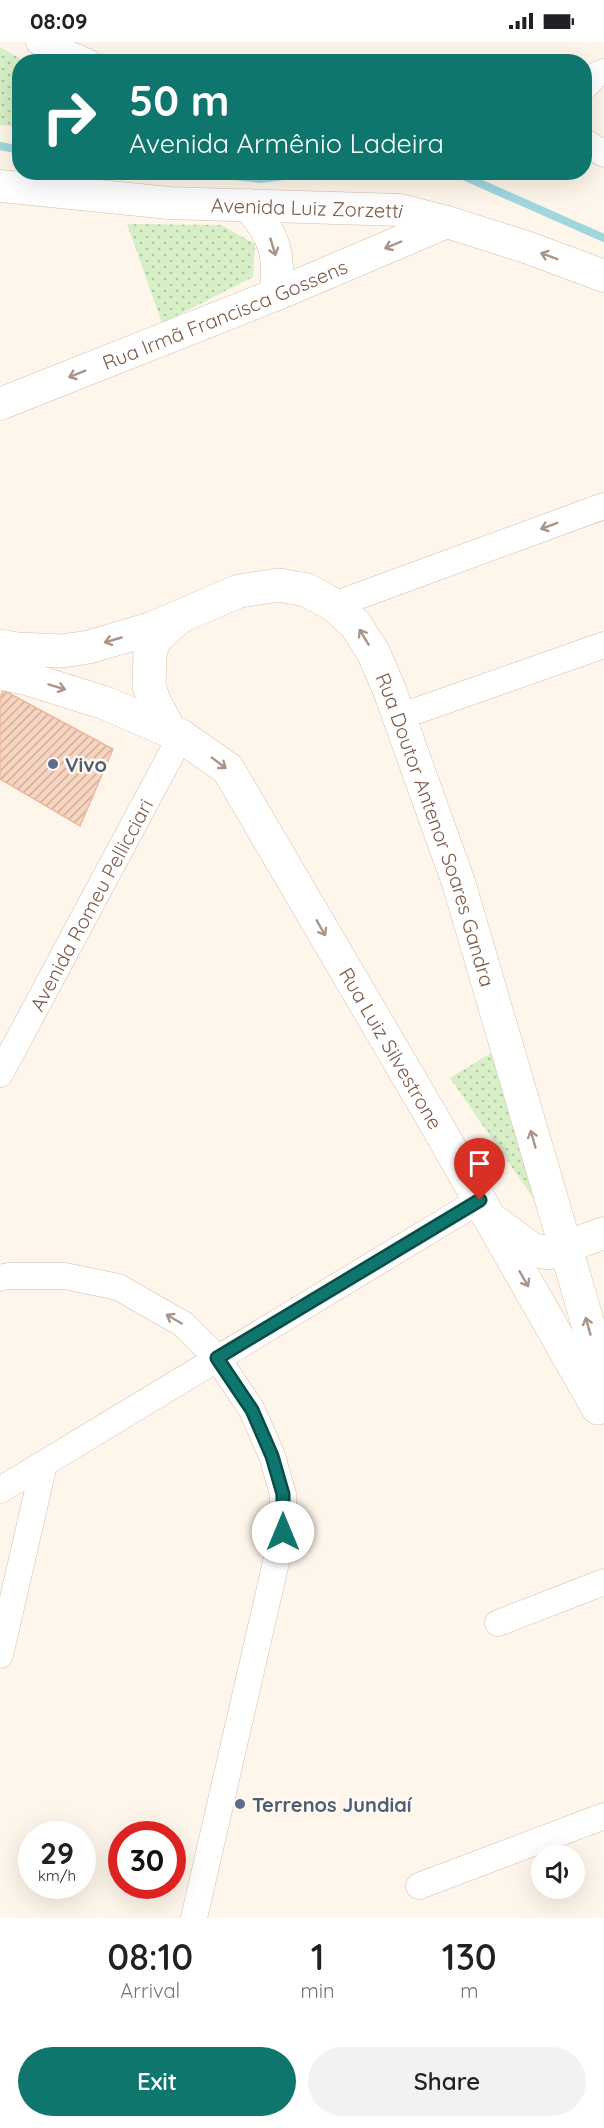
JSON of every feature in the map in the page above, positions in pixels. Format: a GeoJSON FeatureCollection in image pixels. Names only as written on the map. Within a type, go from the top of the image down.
{"type":"FeatureCollection","features":[{"type":"Feature","properties":{"kind":"main road","name":"Rua Doutor Antenor Soares Gandra"},"geometry":{"type":"LineString","coordinates":[[0,646],[62,651],[89,647],[153,628],[239,591],[279,585],[307,590],[334,605],[356,625],[374,654],[459,884],[598,1358],[604,1404]]}},
{"type":"Feature","properties":{"kind":"main road"},"geometry":{"type":"LineString","coordinates":[[176,734],[149,686],[150,653],[155,639],[178,618]]}},
{"type":"Feature","properties":{"kind":"main road"},"geometry":{"type":"LineString","coordinates":[[0,673],[25,678],[105,703],[176,734]]}},
{"type":"Feature","properties":{"kind":"main road","name":"Rua Luiz Silvestrone"},"geometry":{"type":"LineString","coordinates":[[176,734],[228,769],[485,1208],[604,1420]]}},
{"type":"Feature","properties":{"kind":"main road"},"geometry":{"type":"LineString","coordinates":[[485,1208],[531,1249],[548,1253],[565,1247]]}},
{"type":"Feature","properties":{"kind":"street"},"geometry":{"type":"LineString","coordinates":[[39,42],[68,54]]}},
{"type":"Feature","properties":{"kind":"street","name":"Avenida Luiz Zorzetti"},"geometry":{"type":"LineString","coordinates":[[0,186],[169,202],[400,210],[530,248],[604,276]]}},
{"type":"Feature","properties":{"kind":"street"},"geometry":{"type":"LineString","coordinates":[[248,205],[265,224],[275,246],[279,270],[275,295]]}},
{"type":"Feature","properties":{"kind":"street","name":"Rua Irmã Francisca Gossens"},"geometry":{"type":"LineString","coordinates":[[0,404],[275,295],[447,222]]}},
{"type":"Feature","properties":{"kind":"street"},"geometry":{"type":"LineString","coordinates":[[334,605],[604,506]]}},
{"type":"Feature","properties":{"kind":"street"},"geometry":{"type":"LineString","coordinates":[[399,717],[604,645]]}},
{"type":"Feature","properties":{"kind":"street","name":"Avenida Romeu Pellicciari"},"geometry":{"type":"LineString","coordinates":[[0,1074],[176,734]]}},
{"type":"Feature","properties":{"kind":"street"},"geometry":{"type":"LineString","coordinates":[[0,1490],[217,1358],[485,1208]]}},
{"type":"Feature","properties":{"kind":"street"},"geometry":{"type":"LineString","coordinates":[[565,1247],[604,1233]]}},
{"type":"Feature","properties":{"kind":"street"},"geometry":{"type":"LineString","coordinates":[[0,1278],[66,1276],[118,1287],[183,1324],[217,1358],[252,1410],[272,1456],[283,1494],[283,1532],[194,1918]]}},
{"type":"Feature","properties":{"kind":"street"},"geometry":{"type":"LineString","coordinates":[[0,1655],[44,1464]]}},
{"type":"Feature","properties":{"kind":"street"},"geometry":{"type":"LineString","coordinates":[[498,1623],[604,1582]]}},
{"type":"Feature","properties":{"kind":"street"},"geometry":{"type":"LineString","coordinates":[[419,1886],[604,1816]]}},
{"type":"Feature","properties":{"kind":"green space"},"geometry":{"type":"Polygon","coordinates":[[[0,47],[12,54],[12,126],[0,125],[0,47]]]}},
{"type":"Feature","properties":{"kind":"green space"},"geometry":{"type":"Polygon","coordinates":[[[127,224],[221,225],[255,244],[253,277],[162,323],[127,224]]]}},
{"type":"Feature","properties":{"kind":"green space"},"geometry":{"type":"Polygon","coordinates":[[[491,1053],[528,1166],[534,1199],[450,1078],[491,1053]]]}},
{"type":"Feature","properties":{"kind":"building","name":"Vivo"},"geometry":{"type":"Polygon","coordinates":[[[3,690],[113,749],[80,826],[0,779],[0,698],[3,690]]]}},
{"type":"Feature","properties":{"kind":"waterway"},"geometry":{"type":"LineString","coordinates":[[0,146],[12,148]]}},
{"type":"Feature","properties":{"kind":"waterway"},"geometry":{"type":"LineString","coordinates":[[473,180],[604,238]]}},
{"type":"Feature","properties":{"kind":"place","name":"Vivo"},"geometry":{"type":"Point","coordinates":[53,764]}},
{"type":"Feature","properties":{"kind":"place","name":"Terrenos Jundiaí"},"geometry":{"type":"Point","coordinates":[240,1804]}},
{"type":"Feature","properties":{"kind":"route"},"geometry":{"type":"LineString","coordinates":[[283,1532],[283,1494],[272,1456],[252,1410],[217,1358],[480,1200]]}}]}
